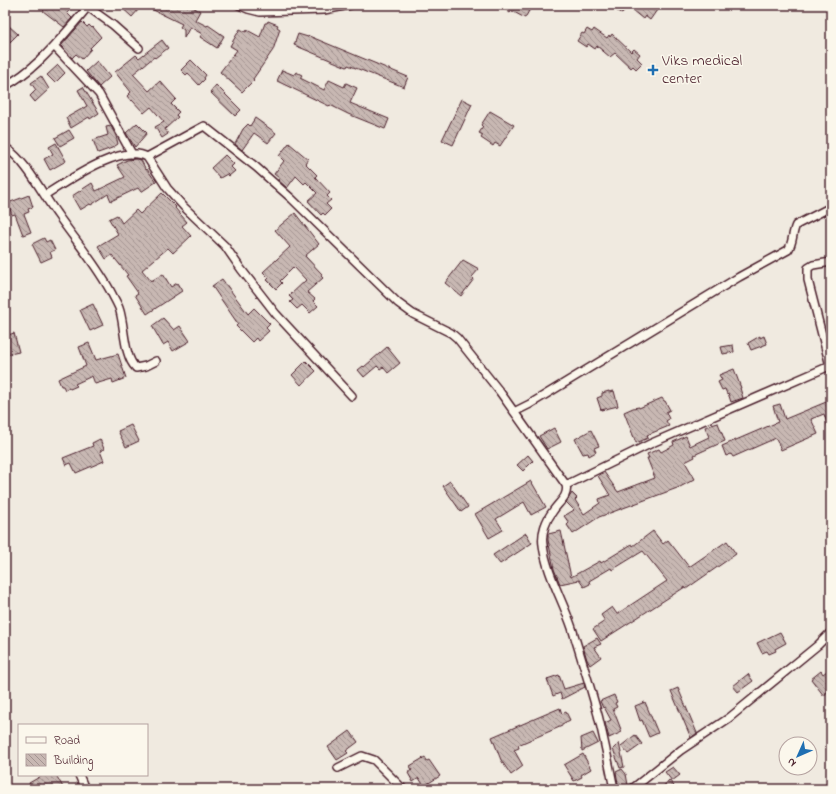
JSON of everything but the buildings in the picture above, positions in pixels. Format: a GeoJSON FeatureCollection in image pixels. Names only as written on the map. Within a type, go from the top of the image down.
{"type":"FeatureCollection","features":[{"type":"Feature","properties":{"kind":"street"},"geometry":{"type":"LineString","coordinates":[[239,5],[260,12],[296,8],[324,10],[350,5]]}},
{"type":"Feature","properties":{"kind":"street"},"geometry":{"type":"LineString","coordinates":[[5,86],[33,66],[54,46],[88,6],[113,25],[139,48]]}},
{"type":"Feature","properties":{"kind":"street"},"geometry":{"type":"LineString","coordinates":[[54,46],[99,94],[132,154]]}},
{"type":"Feature","properties":{"kind":"street"},"geometry":{"type":"LineString","coordinates":[[147,157],[201,126],[205,126],[256,167],[292,199],[398,303],[413,314],[451,333],[457,338],[500,392],[566,485],[567,492],[553,510],[547,522],[542,536],[542,544],[549,568],[571,626],[598,715],[614,789]]}},
{"type":"Feature","properties":{"kind":"street"},"geometry":{"type":"LineString","coordinates":[[5,147],[16,156],[107,284],[119,308],[126,347],[133,365],[136,368],[141,368],[156,361]]}},
{"type":"Feature","properties":{"kind":"street"},"geometry":{"type":"LineString","coordinates":[[45,196],[86,169],[113,157],[132,154],[141,154],[147,157],[167,188],[184,207],[228,249],[241,269],[276,314],[352,396]]}},
{"type":"Feature","properties":{"kind":"street"},"geometry":{"type":"LineString","coordinates":[[514,412],[530,404],[739,277],[788,250],[791,247],[793,231],[796,225],[831,207]]}},
{"type":"Feature","properties":{"kind":"street"},"geometry":{"type":"LineString","coordinates":[[566,485],[652,443],[828,366],[829,362],[808,280],[808,268],[813,265],[831,262]]}},
{"type":"Feature","properties":{"kind":"street"},"geometry":{"type":"LineString","coordinates":[[632,789],[681,750],[729,718],[831,632]]}},
{"type":"Feature","properties":{"kind":"street"},"geometry":{"type":"LineString","coordinates":[[338,768],[362,756],[374,760],[403,789]]}},
{"type":"Feature","properties":{"kind":"street"},"geometry":{"type":"LineString","coordinates":[[79,776],[85,789]]}},
{"type":"Feature","properties":{"kind":"place","name":"Viks medical center"},"geometry":{"type":"Point","coordinates":[653,70]}}]}
